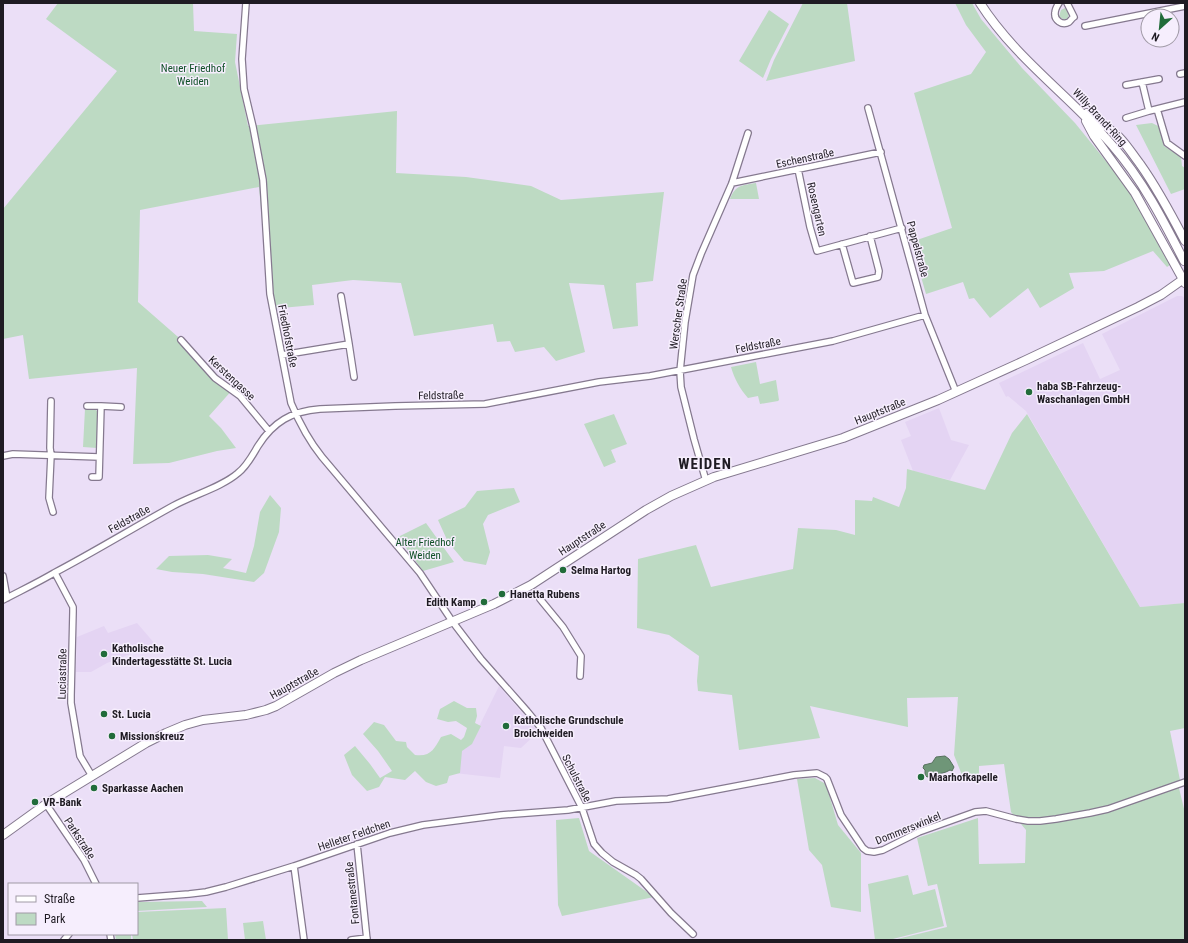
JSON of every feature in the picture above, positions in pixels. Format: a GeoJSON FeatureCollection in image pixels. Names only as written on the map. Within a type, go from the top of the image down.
{"type":"FeatureCollection","features":[{"type":"Feature","properties":{"kind":"main road","name":"Willy-Brandt-Ring"},"geometry":{"type":"LineString","coordinates":[[980,3],[992,22],[1011,44],[1074,105],[1112,145],[1140,181],[1184,261]]}},
{"type":"Feature","properties":{"kind":"main road"},"geometry":{"type":"LineString","coordinates":[[1074,105],[1102,123],[1120,138],[1151,179],[1166,203],[1185,241]]}},
{"type":"Feature","properties":{"kind":"main road"},"geometry":{"type":"LineString","coordinates":[[1083,114],[1094,136],[1134,192],[1184,281]]}},
{"type":"Feature","properties":{"kind":"main road","name":"Hauptstraße"},"geometry":{"type":"LineString","coordinates":[[3,835],[46,804],[146,743],[166,733],[185,725],[203,720],[246,715],[270,708],[341,670],[532,587],[646,510],[714,477],[816,448],[956,392],[1138,307],[1162,295],[1184,281]]}},
{"type":"Feature","properties":{"kind":"street","name":"Friedhofstraße"},"geometry":{"type":"LineString","coordinates":[[246,3],[242,59],[244,89],[263,180],[270,294],[291,403],[315,449],[420,574],[452,621]]}},
{"type":"Feature","properties":{"kind":"street"},"geometry":{"type":"LineString","coordinates":[[1058,3],[1055,16],[1062,23],[1068,22],[1074,17],[1067,3]]}},
{"type":"Feature","properties":{"kind":"street"},"geometry":{"type":"LineString","coordinates":[[1085,26],[1185,6]]}},
{"type":"Feature","properties":{"kind":"street"},"geometry":{"type":"LineString","coordinates":[[1126,85],[1159,79]]}},
{"type":"Feature","properties":{"kind":"street"},"geometry":{"type":"LineString","coordinates":[[1142,82],[1149,111]]}},
{"type":"Feature","properties":{"kind":"street"},"geometry":{"type":"LineString","coordinates":[[1126,118],[1185,102]]}},
{"type":"Feature","properties":{"kind":"street","name":"Pappelstraße"},"geometry":{"type":"LineString","coordinates":[[868,108],[925,315],[956,392]]}},
{"type":"Feature","properties":{"kind":"street"},"geometry":{"type":"LineString","coordinates":[[1157,109],[1167,143],[1185,156]]}},
{"type":"Feature","properties":{"kind":"street","name":"Werscher Straße"},"geometry":{"type":"LineString","coordinates":[[706,481],[681,388],[680,371],[685,322],[693,275],[732,183],[748,133]]}},
{"type":"Feature","properties":{"kind":"street","name":"Eschenstraße"},"geometry":{"type":"LineString","coordinates":[[732,183],[881,152]]}},
{"type":"Feature","properties":{"kind":"street","name":"Rosengarten"},"geometry":{"type":"LineString","coordinates":[[798,169],[810,227],[817,251],[902,228]]}},
{"type":"Feature","properties":{"kind":"street","name":"Rosengarten"},"geometry":{"type":"LineString","coordinates":[[842,244],[853,284],[878,277],[879,271],[870,236]]}},
{"type":"Feature","properties":{"kind":"street"},"geometry":{"type":"LineString","coordinates":[[341,296],[354,377]]}},
{"type":"Feature","properties":{"kind":"street","name":"Feldstraße"},"geometry":{"type":"LineString","coordinates":[[5,599],[55,573],[175,505],[230,479],[245,467],[269,431],[287,418],[296,414],[310,410],[328,409],[485,404],[599,382],[680,371],[832,341],[925,315]]}},
{"type":"Feature","properties":{"kind":"street","name":"Kerstengasse"},"geometry":{"type":"LineString","coordinates":[[181,340],[215,378],[240,396],[269,431]]}},
{"type":"Feature","properties":{"kind":"street"},"geometry":{"type":"LineString","coordinates":[[282,355],[349,344]]}},
{"type":"Feature","properties":{"kind":"street"},"geometry":{"type":"LineString","coordinates":[[51,401],[49,498],[53,512]]}},
{"type":"Feature","properties":{"kind":"street"},"geometry":{"type":"LineString","coordinates":[[87,406],[121,407]]}},
{"type":"Feature","properties":{"kind":"street"},"geometry":{"type":"LineString","coordinates":[[92,477],[99,478],[101,406]]}},
{"type":"Feature","properties":{"kind":"street"},"geometry":{"type":"LineString","coordinates":[[3,456],[13,454],[99,457]]}},
{"type":"Feature","properties":{"kind":"street","name":"Luciastraße"},"geometry":{"type":"LineString","coordinates":[[55,573],[73,606],[72,704],[80,756],[92,776]]}},
{"type":"Feature","properties":{"kind":"street"},"geometry":{"type":"LineString","coordinates":[[3,576],[5,599]]}},
{"type":"Feature","properties":{"kind":"street"},"geometry":{"type":"LineString","coordinates":[[540,599],[563,627],[581,656],[580,676]]}},
{"type":"Feature","properties":{"kind":"street","name":"Schulstraße"},"geometry":{"type":"LineString","coordinates":[[452,621],[481,659],[541,728],[582,808],[594,844],[613,862],[641,879],[671,913],[693,934]]}},
{"type":"Feature","properties":{"kind":"street","name":"Dommerswinkel"},"geometry":{"type":"LineString","coordinates":[[582,808],[616,801],[668,799],[794,775],[817,773],[827,779],[841,815],[863,848],[867,851],[874,852],[883,850],[919,832],[976,812],[986,811],[1028,821],[1056,819],[1108,809],[1185,782]]}},
{"type":"Feature","properties":{"kind":"street","name":"Parkstraße"},"geometry":{"type":"LineString","coordinates":[[46,804],[84,860],[96,883]]}},
{"type":"Feature","properties":{"kind":"street","name":"Helleter Feldchen"},"geometry":{"type":"LineString","coordinates":[[138,898],[206,892],[294,866],[390,833],[435,823],[501,815],[551,812],[582,808]]}},
{"type":"Feature","properties":{"kind":"street","name":"Fontanestraße"},"geometry":{"type":"LineString","coordinates":[[357,844],[367,939]]}},
{"type":"Feature","properties":{"kind":"street"},"geometry":{"type":"LineString","coordinates":[[294,866],[304,940]]}},
{"type":"Feature","properties":{"kind":"street"},"geometry":{"type":"LineString","coordinates":[[351,940],[367,939]]}},
{"type":"Feature","properties":{"kind":"shaded area"},"geometry":{"type":"Polygon","coordinates":[[[1177,296],[1182,296],[1185,298],[1185,603],[1140,607],[1026,411],[1008,396],[1006,397],[999,383],[1083,343],[1100,379],[1120,370],[1102,334],[1177,296]]]}},
{"type":"Feature","properties":{"kind":"shaded area"},"geometry":{"type":"Polygon","coordinates":[[[939,408],[951,440],[969,445],[950,480],[913,471],[901,440],[911,436],[905,422],[939,408]]]}},
{"type":"Feature","properties":{"kind":"shaded area","name":"Katholische Kindertagesstätte St. Lucia"},"geometry":{"type":"Polygon","coordinates":[[[137,623],[155,644],[107,663],[91,672],[76,672],[77,637],[104,626],[108,633],[137,623]]]}},
{"type":"Feature","properties":{"kind":"shaded area","name":"Katholische Grundschule Broichweiden"},"geometry":{"type":"Polygon","coordinates":[[[499,686],[538,732],[521,748],[504,746],[500,778],[436,771],[471,743],[499,686]]]}},
{"type":"Feature","properties":{"kind":"shaded area"},"geometry":{"type":"Polygon","coordinates":[[[945,756],[954,767],[952,771],[950,770],[927,777],[923,768],[924,765],[932,763],[936,757],[945,756]]]}},
{"type":"Feature","properties":{"kind":"green space","name":"Neuer Friedhof Weiden"},"geometry":{"type":"Polygon","coordinates":[[[58,3],[193,3],[194,31],[237,34],[235,62],[248,126],[397,111],[396,173],[466,177],[531,186],[561,200],[664,192],[653,281],[636,283],[638,326],[613,329],[604,285],[569,283],[585,352],[556,361],[544,347],[515,352],[510,341],[497,342],[493,324],[414,336],[401,283],[353,280],[312,285],[314,305],[270,309],[259,187],[140,210],[138,302],[193,350],[214,373],[234,388],[209,416],[221,428],[236,448],[217,451],[169,463],[133,464],[137,368],[29,379],[23,335],[3,339],[3,209],[117,71],[46,19],[58,3]]]}},
{"type":"Feature","properties":{"kind":"green space"},"geometry":{"type":"Polygon","coordinates":[[[803,3],[847,3],[855,61],[766,81],[774,60],[803,3]]]}},
{"type":"Feature","properties":{"kind":"green space"},"geometry":{"type":"Polygon","coordinates":[[[955,3],[972,3],[981,19],[1022,68],[1075,123],[1127,187],[1170,265],[1167,267],[1153,251],[1104,271],[1069,273],[1074,288],[1040,308],[1028,288],[990,318],[974,298],[969,299],[963,282],[926,294],[911,242],[952,228],[914,93],[971,74],[986,52],[966,25],[955,3]]]}},
{"type":"Feature","properties":{"kind":"green space"},"geometry":{"type":"Polygon","coordinates":[[[1065,8],[1068,18],[1064,19],[1059,16],[1061,10],[1065,8]]]}},
{"type":"Feature","properties":{"kind":"green space"},"geometry":{"type":"Polygon","coordinates":[[[769,10],[789,24],[763,78],[739,61],[769,10]]]}},
{"type":"Feature","properties":{"kind":"green space"},"geometry":{"type":"Polygon","coordinates":[[[1152,123],[1160,127],[1164,146],[1181,157],[1182,166],[1185,168],[1185,189],[1171,194],[1136,125],[1152,123]]]}},
{"type":"Feature","properties":{"kind":"green space"},"geometry":{"type":"Polygon","coordinates":[[[756,183],[759,199],[730,199],[734,191],[740,186],[756,183]]]}},
{"type":"Feature","properties":{"kind":"green space"},"geometry":{"type":"Polygon","coordinates":[[[756,362],[760,384],[776,380],[778,401],[760,404],[758,396],[748,398],[742,391],[731,367],[756,362]]]}},
{"type":"Feature","properties":{"kind":"green space"},"geometry":{"type":"Polygon","coordinates":[[[85,409],[95,409],[98,412],[97,448],[83,447],[85,409]]]}},
{"type":"Feature","properties":{"kind":"green space"},"geometry":{"type":"Polygon","coordinates":[[[614,414],[627,444],[611,450],[616,462],[604,467],[584,424],[614,414]]]}},
{"type":"Feature","properties":{"kind":"green space"},"geometry":{"type":"Polygon","coordinates":[[[1027,414],[1140,607],[1185,603],[1185,728],[1170,731],[1180,780],[1179,788],[1185,813],[1185,940],[893,940],[947,927],[937,884],[928,886],[917,838],[978,818],[979,864],[1025,863],[1026,830],[1011,812],[1004,764],[979,766],[979,775],[962,775],[954,755],[958,697],[907,698],[908,727],[810,706],[820,738],[739,750],[732,695],[698,691],[697,681],[699,656],[669,635],[637,628],[638,559],[696,545],[711,587],[793,569],[798,528],[836,530],[855,535],[855,500],[872,501],[873,497],[899,507],[906,488],[907,469],[985,490],[1012,433],[1027,414]]]}},
{"type":"Feature","properties":{"kind":"green space"},"geometry":{"type":"Polygon","coordinates":[[[514,488],[520,502],[488,515],[483,524],[490,552],[486,565],[464,561],[448,542],[438,520],[465,507],[477,491],[514,488]]]}},
{"type":"Feature","properties":{"kind":"green space"},"geometry":{"type":"Polygon","coordinates":[[[270,495],[281,508],[279,532],[264,573],[254,582],[203,574],[172,572],[156,569],[169,556],[208,555],[232,559],[223,568],[246,573],[254,546],[260,512],[270,495]]]}},
{"type":"Feature","properties":{"kind":"green space","name":"Alter Friedhof Weiden"},"geometry":{"type":"Polygon","coordinates":[[[426,523],[454,562],[423,571],[398,537],[426,523]]]}},
{"type":"Feature","properties":{"kind":"green space"},"geometry":{"type":"Polygon","coordinates":[[[454,701],[467,708],[476,708],[477,716],[475,723],[481,726],[472,744],[462,751],[460,773],[449,776],[447,783],[436,786],[426,782],[415,771],[405,780],[385,777],[379,787],[367,791],[352,775],[344,755],[355,746],[380,778],[392,771],[378,751],[363,734],[374,722],[384,725],[396,741],[406,742],[407,747],[415,755],[425,755],[431,751],[441,737],[451,734],[461,740],[464,737],[467,728],[456,721],[448,722],[437,719],[440,709],[454,701]]]}},
{"type":"Feature","properties":{"kind":"green space"},"geometry":{"type":"Polygon","coordinates":[[[815,778],[826,784],[838,825],[861,853],[861,912],[831,907],[822,865],[809,850],[797,779],[815,778]]]}},
{"type":"Feature","properties":{"kind":"green space"},"geometry":{"type":"Polygon","coordinates":[[[579,818],[589,851],[654,897],[562,916],[558,905],[556,820],[579,818]]]}},
{"type":"Feature","properties":{"kind":"green space"},"geometry":{"type":"Polygon","coordinates":[[[908,875],[913,895],[935,889],[944,926],[889,940],[875,940],[868,884],[908,875]]]}},
{"type":"Feature","properties":{"kind":"green space"},"geometry":{"type":"Polygon","coordinates":[[[202,901],[207,907],[138,911],[138,902],[202,901]]]}},
{"type":"Feature","properties":{"kind":"green space"},"geometry":{"type":"Polygon","coordinates":[[[226,908],[228,940],[133,940],[132,935],[138,935],[138,912],[226,908]]]}},
{"type":"Feature","properties":{"kind":"green space"},"geometry":{"type":"Polygon","coordinates":[[[263,921],[266,940],[245,940],[243,923],[263,921]]]}},
{"type":"Feature","properties":{"kind":"green space"},"geometry":{"type":"Polygon","coordinates":[[[115,935],[131,935],[131,940],[116,940],[115,935]]]}},
{"type":"Feature","properties":{"kind":"tunnel"},"geometry":{"type":"LineString","coordinates":[[534,590],[540,599]]}},
{"type":"Feature","properties":{"kind":"place","name":"haba SB-Fahrzeug- Waschanlagen GmbH"},"geometry":{"type":"Point","coordinates":[1029,392]}},
{"type":"Feature","properties":{"kind":"place","name":"Selma Hartog"},"geometry":{"type":"Point","coordinates":[563,570]}},
{"type":"Feature","properties":{"kind":"place","name":"Hanetta Rubens"},"geometry":{"type":"Point","coordinates":[502,594]}},
{"type":"Feature","properties":{"kind":"place","name":"Edith Kamp"},"geometry":{"type":"Point","coordinates":[484,602]}},
{"type":"Feature","properties":{"kind":"place","name":"Katholische Kindertagesstätte St. Lucia"},"geometry":{"type":"Point","coordinates":[104,654]}},
{"type":"Feature","properties":{"kind":"place","name":"St. Lucia"},"geometry":{"type":"Point","coordinates":[104,714]}},
{"type":"Feature","properties":{"kind":"place","name":"Katholische Grundschule Broichweiden"},"geometry":{"type":"Point","coordinates":[506,726]}},
{"type":"Feature","properties":{"kind":"place","name":"Missionskreuz"},"geometry":{"type":"Point","coordinates":[112,736]}},
{"type":"Feature","properties":{"kind":"place","name":"Maarhofkapelle"},"geometry":{"type":"Point","coordinates":[921,777]}},
{"type":"Feature","properties":{"kind":"place","name":"Sparkasse Aachen"},"geometry":{"type":"Point","coordinates":[94,788]}},
{"type":"Feature","properties":{"kind":"place","name":"VR-Bank"},"geometry":{"type":"Point","coordinates":[35,802]}},
{"type":"Feature","properties":{"kind":"district","name":"WEIDEN"},"geometry":{"type":"Point","coordinates":[705,464]}}]}
